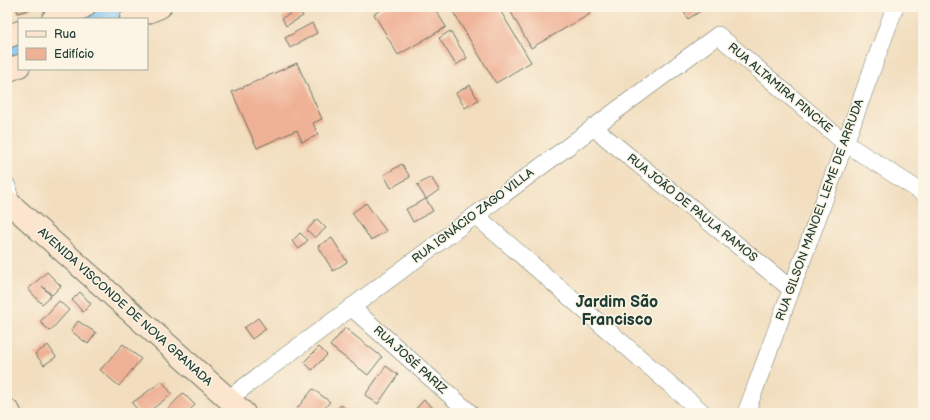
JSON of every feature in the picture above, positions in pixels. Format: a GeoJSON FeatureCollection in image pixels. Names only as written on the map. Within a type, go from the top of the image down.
{"type":"FeatureCollection","features":[{"type":"Feature","properties":{"kind":"main road"},"geometry":{"type":"LineString","coordinates":[[56,18],[84,7]]}},
{"type":"Feature","properties":{"kind":"main road"},"geometry":{"type":"LineString","coordinates":[[133,18],[160,7]]}},
{"type":"Feature","properties":{"kind":"main road"},"geometry":{"type":"LineString","coordinates":[[7,37],[18,32]]}},
{"type":"Feature","properties":{"kind":"main road"},"geometry":{"type":"LineString","coordinates":[[7,71],[18,66]]}},
{"type":"Feature","properties":{"kind":"main road","name":"AVENIDA VISCONDE DE NOVA GRANADA"},"geometry":{"type":"LineString","coordinates":[[8,197],[244,413]]}},
{"type":"Feature","properties":{"kind":"main road"},"geometry":{"type":"LineString","coordinates":[[7,410],[10,413]]}},
{"type":"Feature","properties":{"kind":"street","name":"RUA GILSON MANOEL LEME DE ARRUDA"},"geometry":{"type":"LineString","coordinates":[[746,413],[895,7]]}},
{"type":"Feature","properties":{"kind":"street","name":"RUA ALTAMIRA PINCKE"},"geometry":{"type":"LineString","coordinates":[[718,35],[845,143],[923,193]]}},
{"type":"Feature","properties":{"kind":"street","name":"RUA IGNÁCIO ZAGO VILLA"},"geometry":{"type":"LineString","coordinates":[[228,399],[718,35]]}},
{"type":"Feature","properties":{"kind":"street","name":"RUA JOÃO DE PAULA RAMOS"},"geometry":{"type":"LineString","coordinates":[[593,127],[791,289]]}},
{"type":"Feature","properties":{"kind":"street"},"geometry":{"type":"LineString","coordinates":[[475,215],[703,413]]}},
{"type":"Feature","properties":{"kind":"street","name":"RUA JOSÉ PARIZ"},"geometry":{"type":"LineString","coordinates":[[351,307],[470,413]]}},
{"type":"Feature","properties":{"kind":"building"},"geometry":{"type":"Polygon","coordinates":[[[16,7],[30,7],[31,9],[18,13],[16,7]]]}},
{"type":"Feature","properties":{"kind":"building"},"geometry":{"type":"Polygon","coordinates":[[[386,7],[434,7],[446,27],[398,55],[374,14],[386,7]]]}},
{"type":"Feature","properties":{"kind":"building"},"geometry":{"type":"Polygon","coordinates":[[[450,7],[498,7],[531,62],[496,83],[450,7]]]}},
{"type":"Feature","properties":{"kind":"building"},"geometry":{"type":"Polygon","coordinates":[[[508,7],[586,7],[590,14],[531,48],[508,7]]]}},
{"type":"Feature","properties":{"kind":"building"},"geometry":{"type":"Polygon","coordinates":[[[681,7],[707,7],[688,19],[681,7]]]}},
{"type":"Feature","properties":{"kind":"building"},"geometry":{"type":"Polygon","coordinates":[[[299,9],[303,16],[286,26],[282,18],[299,9]]]}},
{"type":"Feature","properties":{"kind":"building"},"geometry":{"type":"Polygon","coordinates":[[[312,23],[317,33],[290,48],[285,38],[312,23]]]}},
{"type":"Feature","properties":{"kind":"building"},"geometry":{"type":"Polygon","coordinates":[[[450,31],[467,58],[456,65],[439,38],[450,31]]]}},
{"type":"Feature","properties":{"kind":"building"},"geometry":{"type":"Polygon","coordinates":[[[297,63],[322,119],[313,123],[318,135],[302,142],[297,130],[257,148],[232,92],[297,63]]]}},
{"type":"Feature","properties":{"kind":"building"},"geometry":{"type":"Polygon","coordinates":[[[470,85],[478,100],[465,108],[456,93],[470,85]]]}},
{"type":"Feature","properties":{"kind":"building"},"geometry":{"type":"Polygon","coordinates":[[[402,164],[410,177],[391,188],[384,175],[402,164]]]}},
{"type":"Feature","properties":{"kind":"building"},"geometry":{"type":"Polygon","coordinates":[[[431,177],[439,190],[426,199],[417,185],[431,177]]]}},
{"type":"Feature","properties":{"kind":"building"},"geometry":{"type":"Polygon","coordinates":[[[426,199],[433,211],[413,222],[406,209],[426,199]]]}},
{"type":"Feature","properties":{"kind":"building"},"geometry":{"type":"Polygon","coordinates":[[[366,203],[386,231],[371,240],[352,213],[366,203]]]}},
{"type":"Feature","properties":{"kind":"building"},"geometry":{"type":"Polygon","coordinates":[[[317,219],[326,228],[315,238],[307,230],[317,219]]]}},
{"type":"Feature","properties":{"kind":"building"},"geometry":{"type":"Polygon","coordinates":[[[300,233],[308,240],[299,249],[292,241],[300,233]]]}},
{"type":"Feature","properties":{"kind":"building"},"geometry":{"type":"Polygon","coordinates":[[[332,238],[347,262],[333,271],[318,246],[332,238]]]}},
{"type":"Feature","properties":{"kind":"building"},"geometry":{"type":"Polygon","coordinates":[[[47,272],[61,286],[52,295],[42,286],[51,296],[42,304],[28,289],[47,272]]]}},
{"type":"Feature","properties":{"kind":"building"},"geometry":{"type":"Polygon","coordinates":[[[80,292],[91,304],[83,312],[72,300],[80,292]]]}},
{"type":"Feature","properties":{"kind":"building"},"geometry":{"type":"Polygon","coordinates":[[[59,301],[69,310],[50,331],[40,322],[59,301]]]}},
{"type":"Feature","properties":{"kind":"building"},"geometry":{"type":"Polygon","coordinates":[[[258,318],[266,329],[252,339],[244,328],[258,318]]]}},
{"type":"Feature","properties":{"kind":"building"},"geometry":{"type":"Polygon","coordinates":[[[78,321],[96,333],[88,344],[71,331],[78,321]]]}},
{"type":"Feature","properties":{"kind":"building"},"geometry":{"type":"Polygon","coordinates":[[[345,328],[382,357],[368,375],[330,346],[345,328]]]}},
{"type":"Feature","properties":{"kind":"building"},"geometry":{"type":"Polygon","coordinates":[[[123,344],[141,359],[119,386],[100,370],[123,344]]]}},
{"type":"Feature","properties":{"kind":"building"},"geometry":{"type":"Polygon","coordinates":[[[48,345],[56,357],[44,365],[35,354],[48,345]]]}},
{"type":"Feature","properties":{"kind":"building"},"geometry":{"type":"Polygon","coordinates":[[[319,347],[327,355],[312,370],[304,362],[319,347]]]}},
{"type":"Feature","properties":{"kind":"building"},"geometry":{"type":"Polygon","coordinates":[[[386,366],[398,375],[378,404],[365,395],[386,366]]]}},
{"type":"Feature","properties":{"kind":"building"},"geometry":{"type":"Polygon","coordinates":[[[162,381],[172,394],[147,413],[140,413],[132,403],[162,381]]]}},
{"type":"Feature","properties":{"kind":"building"},"geometry":{"type":"Polygon","coordinates":[[[313,389],[330,402],[320,413],[293,413],[313,389]]]}},
{"type":"Feature","properties":{"kind":"building"},"geometry":{"type":"Polygon","coordinates":[[[183,393],[195,405],[187,413],[164,413],[183,393]]]}},
{"type":"Feature","properties":{"kind":"building"},"geometry":{"type":"Polygon","coordinates":[[[424,400],[439,413],[412,413],[424,400]]]}},
{"type":"Feature","properties":{"kind":"building"},"geometry":{"type":"Polygon","coordinates":[[[341,405],[351,413],[334,413],[341,405]]]}},
{"type":"Feature","properties":{"kind":"waterway"},"geometry":{"type":"LineString","coordinates":[[89,18],[116,7]]}},
{"type":"Feature","properties":{"kind":"waterway"},"geometry":{"type":"LineString","coordinates":[[7,52],[18,47]]}},
{"type":"Feature","properties":{"kind":"district","name":"Jardim São Francisco"},"geometry":{"type":"Point","coordinates":[617,311]}}]}
